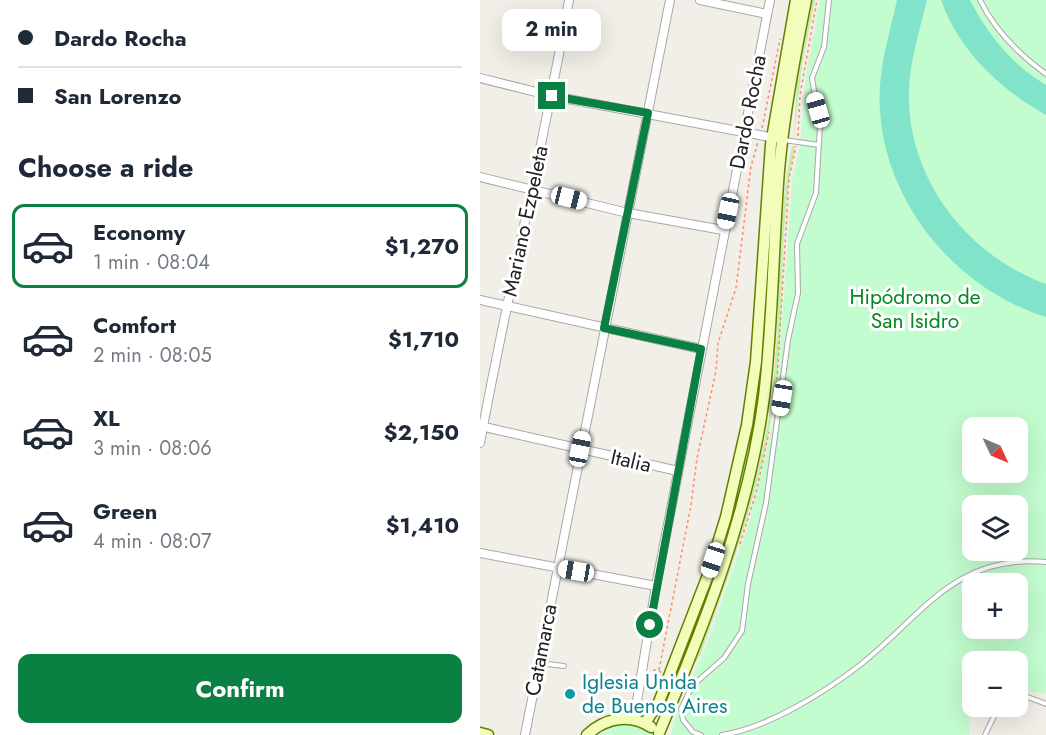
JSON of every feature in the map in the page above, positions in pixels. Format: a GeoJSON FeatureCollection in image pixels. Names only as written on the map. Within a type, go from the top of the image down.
{"type":"FeatureCollection","features":[{"type":"Feature","properties":{"kind":"main road"},"geometry":{"type":"LineString","coordinates":[[645,723],[662,693],[708,574],[726,517],[747,425],[756,362],[777,139],[796,0]]}},
{"type":"Feature","properties":{"kind":"main road"},"geometry":{"type":"LineString","coordinates":[[587,735],[594,728],[613,720],[634,719],[645,723],[659,734],[719,579],[740,510],[758,430],[771,314],[777,139],[806,0]]}},
{"type":"Feature","properties":{"kind":"main road"},"geometry":{"type":"LineString","coordinates":[[480,733],[488,735]]}},
{"type":"Feature","properties":{"kind":"street","name":"Mariano Ezpeleta"},"geometry":{"type":"LineString","coordinates":[[480,443],[481,426],[530,189],[552,96],[569,0]]}},
{"type":"Feature","properties":{"kind":"street","name":"Catamarca"},"geometry":{"type":"LineString","coordinates":[[525,735],[669,0]]}},
{"type":"Feature","properties":{"kind":"street"},"geometry":{"type":"LineString","coordinates":[[700,0],[767,14]]}},
{"type":"Feature","properties":{"kind":"street","name":"Dardo Rocha"},"geometry":{"type":"LineString","coordinates":[[634,719],[656,586],[723,231],[770,0]]}},
{"type":"Feature","properties":{"kind":"street"},"geometry":{"type":"LineString","coordinates":[[480,78],[552,96],[745,131],[777,139]]}},
{"type":"Feature","properties":{"kind":"street"},"geometry":{"type":"LineString","coordinates":[[480,177],[627,213],[723,231]]}},
{"type":"Feature","properties":{"kind":"street"},"geometry":{"type":"LineString","coordinates":[[480,300],[701,349]]}},
{"type":"Feature","properties":{"kind":"street","name":"Italia"},"geometry":{"type":"LineString","coordinates":[[481,426],[678,471]]}},
{"type":"Feature","properties":{"kind":"street"},"geometry":{"type":"LineString","coordinates":[[480,553],[656,586]]}},
{"type":"Feature","properties":{"kind":"lane"},"geometry":{"type":"LineString","coordinates":[[701,735],[693,732],[683,720],[681,709],[692,686],[724,658],[742,631],[748,584],[766,503],[788,340],[798,293],[797,244],[816,193],[820,126],[812,78],[824,47],[830,0]]}},
{"type":"Feature","properties":{"kind":"lane"},"geometry":{"type":"LineString","coordinates":[[980,0],[986,12],[1009,41],[1046,74]]}},
{"type":"Feature","properties":{"kind":"lane"},"geometry":{"type":"LineString","coordinates":[[777,139],[819,145]]}},
{"type":"Feature","properties":{"kind":"lane"},"geometry":{"type":"LineString","coordinates":[[722,735],[759,724],[824,690],[861,664],[946,587],[974,572],[1006,564],[1046,562]]}},
{"type":"Feature","properties":{"kind":"lane"},"geometry":{"type":"LineString","coordinates":[[539,663],[564,666]]}},
{"type":"Feature","properties":{"kind":"lane"},"geometry":{"type":"LineString","coordinates":[[1028,697],[1046,704]]}},
{"type":"Feature","properties":{"kind":"lane"},"geometry":{"type":"LineString","coordinates":[[985,735],[994,717]]}},
{"type":"Feature","properties":{"kind":"lane"},"geometry":{"type":"LineString","coordinates":[[688,735],[693,732]]}},
{"type":"Feature","properties":{"kind":"path"},"geometry":{"type":"LineString","coordinates":[[659,670],[650,671],[646,676],[651,687],[657,688],[663,683],[664,677],[659,670],[691,505],[697,458],[716,371],[718,343],[733,302],[751,166],[760,135],[781,34]]}},
{"type":"Feature","properties":{"kind":"green space"},"geometry":{"type":"Polygon","coordinates":[[[813,0],[815,0],[802,65],[794,138],[797,81],[813,0]]]}},
{"type":"Feature","properties":{"kind":"green space","name":"Hipódromo de San Isidro"},"geometry":{"type":"Polygon","coordinates":[[[820,0],[1046,0],[1046,693],[1028,692],[1028,651],[962,651],[962,717],[970,717],[969,735],[671,735],[677,710],[705,649],[749,523],[776,411],[792,180],[800,147],[806,74],[820,0]]]}},
{"type":"Feature","properties":{"kind":"green space"},"geometry":{"type":"Polygon","coordinates":[[[897,0],[927,0],[913,56],[909,90],[911,122],[918,153],[930,182],[946,209],[990,254],[1017,271],[1046,284],[1046,317],[1011,303],[978,283],[949,258],[924,229],[904,196],[889,161],[881,124],[881,74],[897,0]]]}},
{"type":"Feature","properties":{"kind":"green space"},"geometry":{"type":"Polygon","coordinates":[[[941,0],[970,0],[1002,48],[1022,68],[1046,85],[1046,115],[997,81],[983,67],[959,36],[941,0]]]}},
{"type":"Feature","properties":{"kind":"green space"},"geometry":{"type":"Polygon","coordinates":[[[792,146],[795,146],[789,179],[783,245],[780,344],[767,441],[760,472],[732,563],[701,654],[694,665],[737,538],[764,442],[774,375],[783,211],[792,146]]]}},
{"type":"Feature","properties":{"kind":"green space"},"geometry":{"type":"Polygon","coordinates":[[[773,155],[765,353],[757,418],[741,490],[720,561],[668,700],[664,699],[739,481],[773,155]]]}},
{"type":"Feature","properties":{"kind":"green space"},"geometry":{"type":"Polygon","coordinates":[[[627,723],[648,730],[654,735],[600,735],[613,725],[627,723]]]}},
{"type":"Feature","properties":{"kind":"place","name":"Iglesia Unida de Buenos Aires"},"geometry":{"type":"Point","coordinates":[570,694]}},
{"type":"Feature","properties":{"kind":"route"},"geometry":{"type":"LineString","coordinates":[[552,96],[648,113],[604,328],[701,349],[650,625]]}}]}
